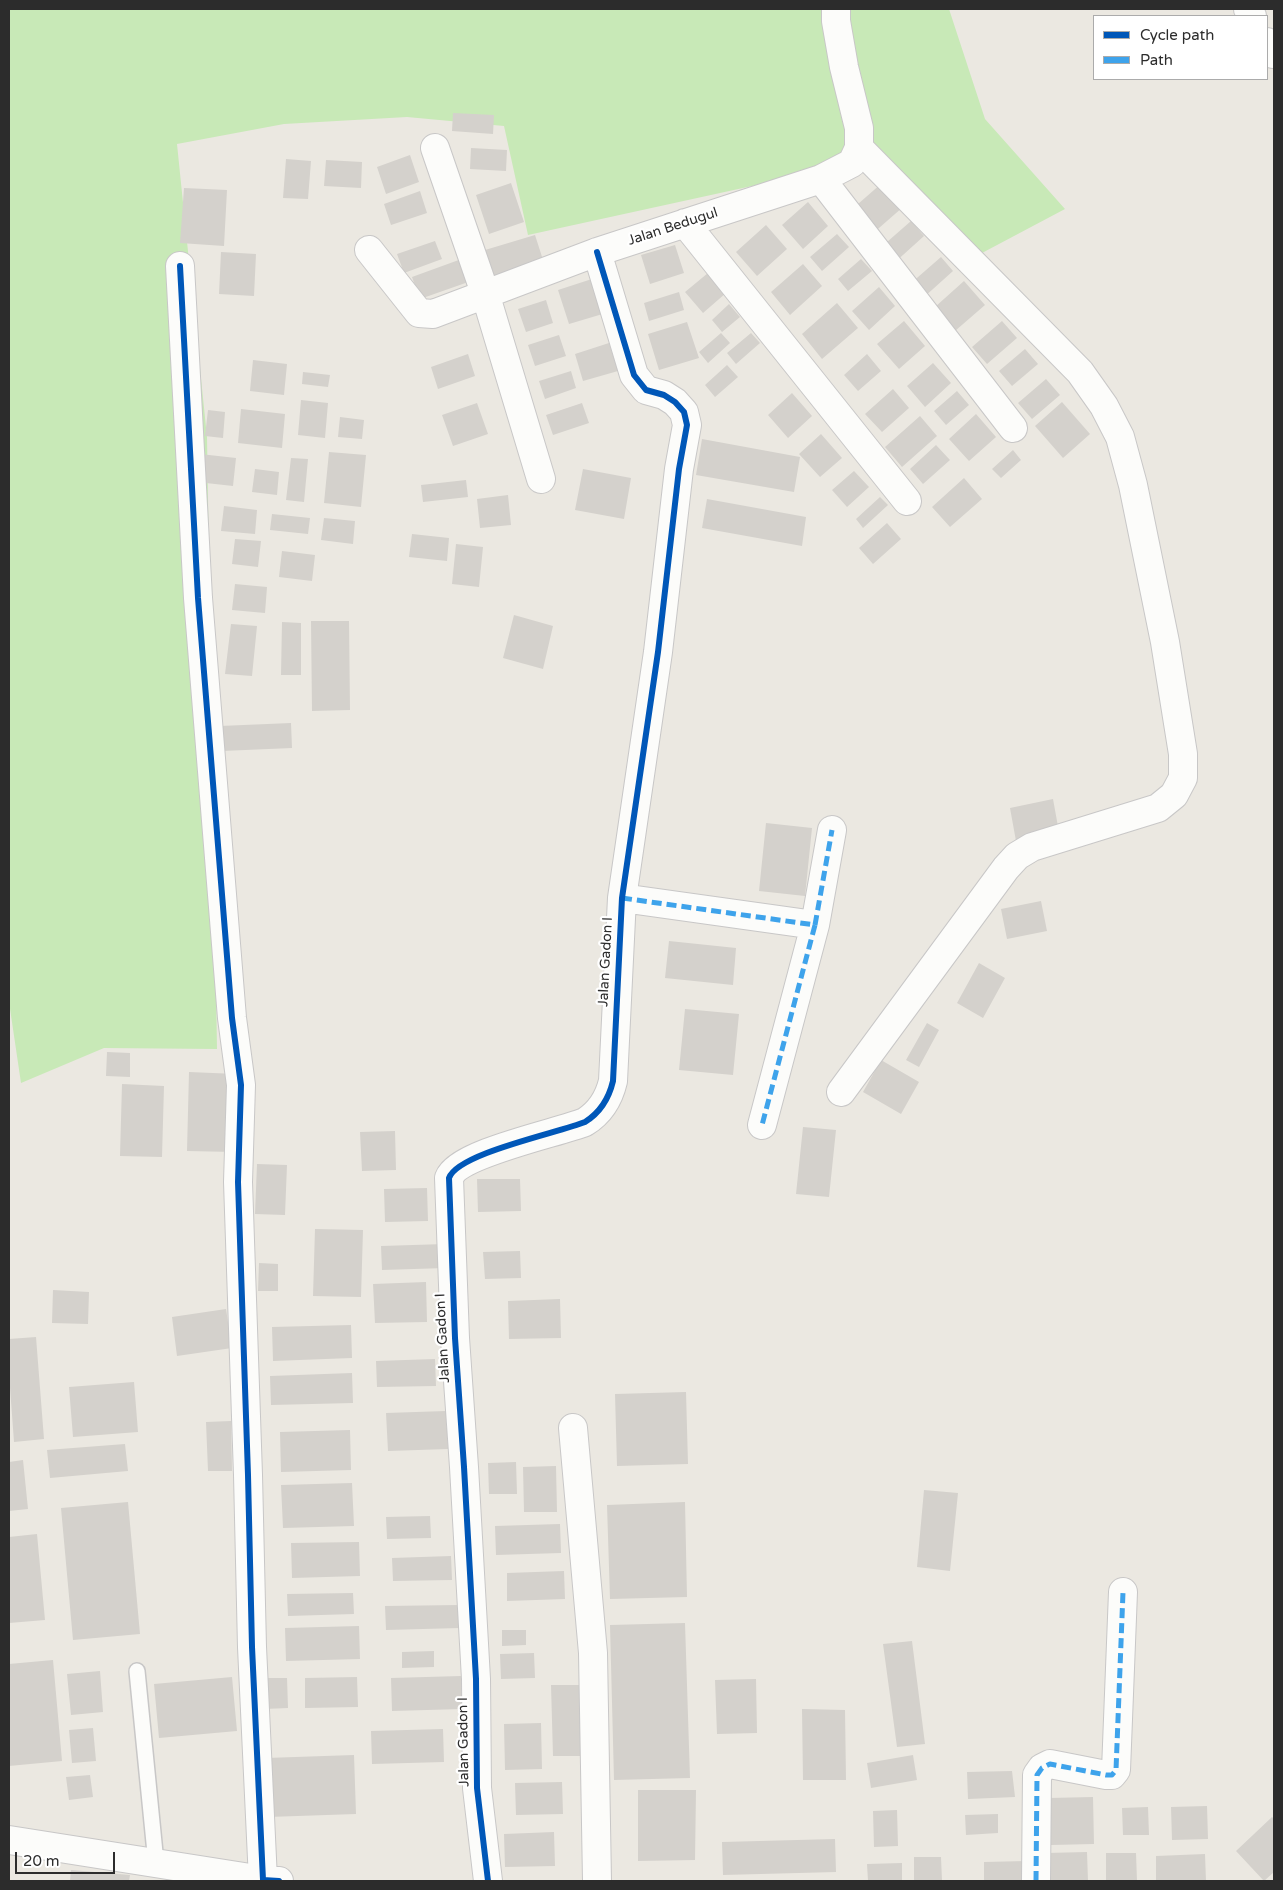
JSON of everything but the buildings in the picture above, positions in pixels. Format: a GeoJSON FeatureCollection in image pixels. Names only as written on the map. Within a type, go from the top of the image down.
{"type":"FeatureCollection","features":[{"type":"Feature","properties":{"kind":"street"},"geometry":{"type":"LineString","coordinates":[[836,9],[836,21],[844,67],[859,128],[859,148],[1080,372],[1104,406],[1120,438],[1133,485],[1165,642],[1183,754],[1183,778],[1174,795],[1158,808],[1032,847],[1017,856],[1006,868],[841,1092]]}},
{"type":"Feature","properties":{"kind":"street"},"geometry":{"type":"LineString","coordinates":[[435,148],[485,294],[541,479]]}},
{"type":"Feature","properties":{"kind":"street","name":"Jalan Bedugul"},"geometry":{"type":"LineString","coordinates":[[369,250],[418,313],[434,314],[596,252],[821,179],[852,163],[859,148]]}},
{"type":"Feature","properties":{"kind":"street"},"geometry":{"type":"LineString","coordinates":[[821,179],[1013,428]]}},
{"type":"Feature","properties":{"kind":"street"},"geometry":{"type":"LineString","coordinates":[[686,223],[907,501]]}},
{"type":"Feature","properties":{"kind":"street"},"geometry":{"type":"LineString","coordinates":[[596,252],[634,375],[646,390],[664,395],[675,402],[684,412],[687,425],[679,469],[658,652],[622,898],[815,925]]}},
{"type":"Feature","properties":{"kind":"street"},"geometry":{"type":"LineString","coordinates":[[9,1840],[269,1881],[252,1647],[238,1182],[241,1085],[231,1008],[198,598],[180,266]]}},
{"type":"Feature","properties":{"kind":"street"},"geometry":{"type":"LineString","coordinates":[[762,1125],[815,925],[832,830]]}},
{"type":"Feature","properties":{"kind":"street","name":"Jalan Gadon I"},"geometry":{"type":"LineString","coordinates":[[488,1881],[477,1788],[476,1679],[455,1338],[449,1178],[454,1170],[473,1158],[572,1128],[593,1117],[604,1104],[610,1093],[613,1081],[622,898]]}},
{"type":"Feature","properties":{"kind":"street"},"geometry":{"type":"LineString","coordinates":[[573,1428],[592,1653],[598,1881]]}},
{"type":"Feature","properties":{"kind":"street"},"geometry":{"type":"LineString","coordinates":[[1036,1881],[1037,1775],[1042,1768],[1050,1764],[1106,1775],[1112,1775],[1116,1770],[1123,1592]]}},
{"type":"Feature","properties":{"kind":"lane"},"geometry":{"type":"LineString","coordinates":[[137,1671],[156,1863]]}},
{"type":"Feature","properties":{"kind":"green space"},"geometry":{"type":"Polygon","coordinates":[[[9,9],[949,9],[985,119],[1065,209],[965,262],[871,160],[528,235],[504,126],[407,117],[284,124],[177,144],[207,437],[217,1049],[104,1048],[21,1083],[9,1002],[9,9]]]}},
{"type":"Feature","properties":{"kind":"marked path"},"geometry":{"type":"LineString","coordinates":[[815,925],[832,830]]}},
{"type":"Feature","properties":{"kind":"marked path"},"geometry":{"type":"LineString","coordinates":[[622,898],[815,925],[762,1125]]}},
{"type":"Feature","properties":{"kind":"marked path"},"geometry":{"type":"LineString","coordinates":[[1036,1881],[1037,1775],[1042,1768],[1050,1764],[1106,1775],[1112,1775],[1116,1770],[1123,1592]]}},
{"type":"Feature","properties":{"kind":"cycle path"},"geometry":{"type":"LineString","coordinates":[[488,1881],[477,1788],[476,1679],[455,1338],[449,1178],[456,1169],[470,1160],[489,1152],[585,1122],[600,1109],[607,1099],[613,1081],[622,898],[658,652],[679,469],[687,425],[684,412],[675,402],[664,395],[646,390],[634,375],[597,252]]}},
{"type":"Feature","properties":{"kind":"cycle path"},"geometry":{"type":"LineString","coordinates":[[180,266],[198,598],[232,1018],[241,1085],[238,1182],[252,1647],[263,1880],[279,1881]]}}]}
